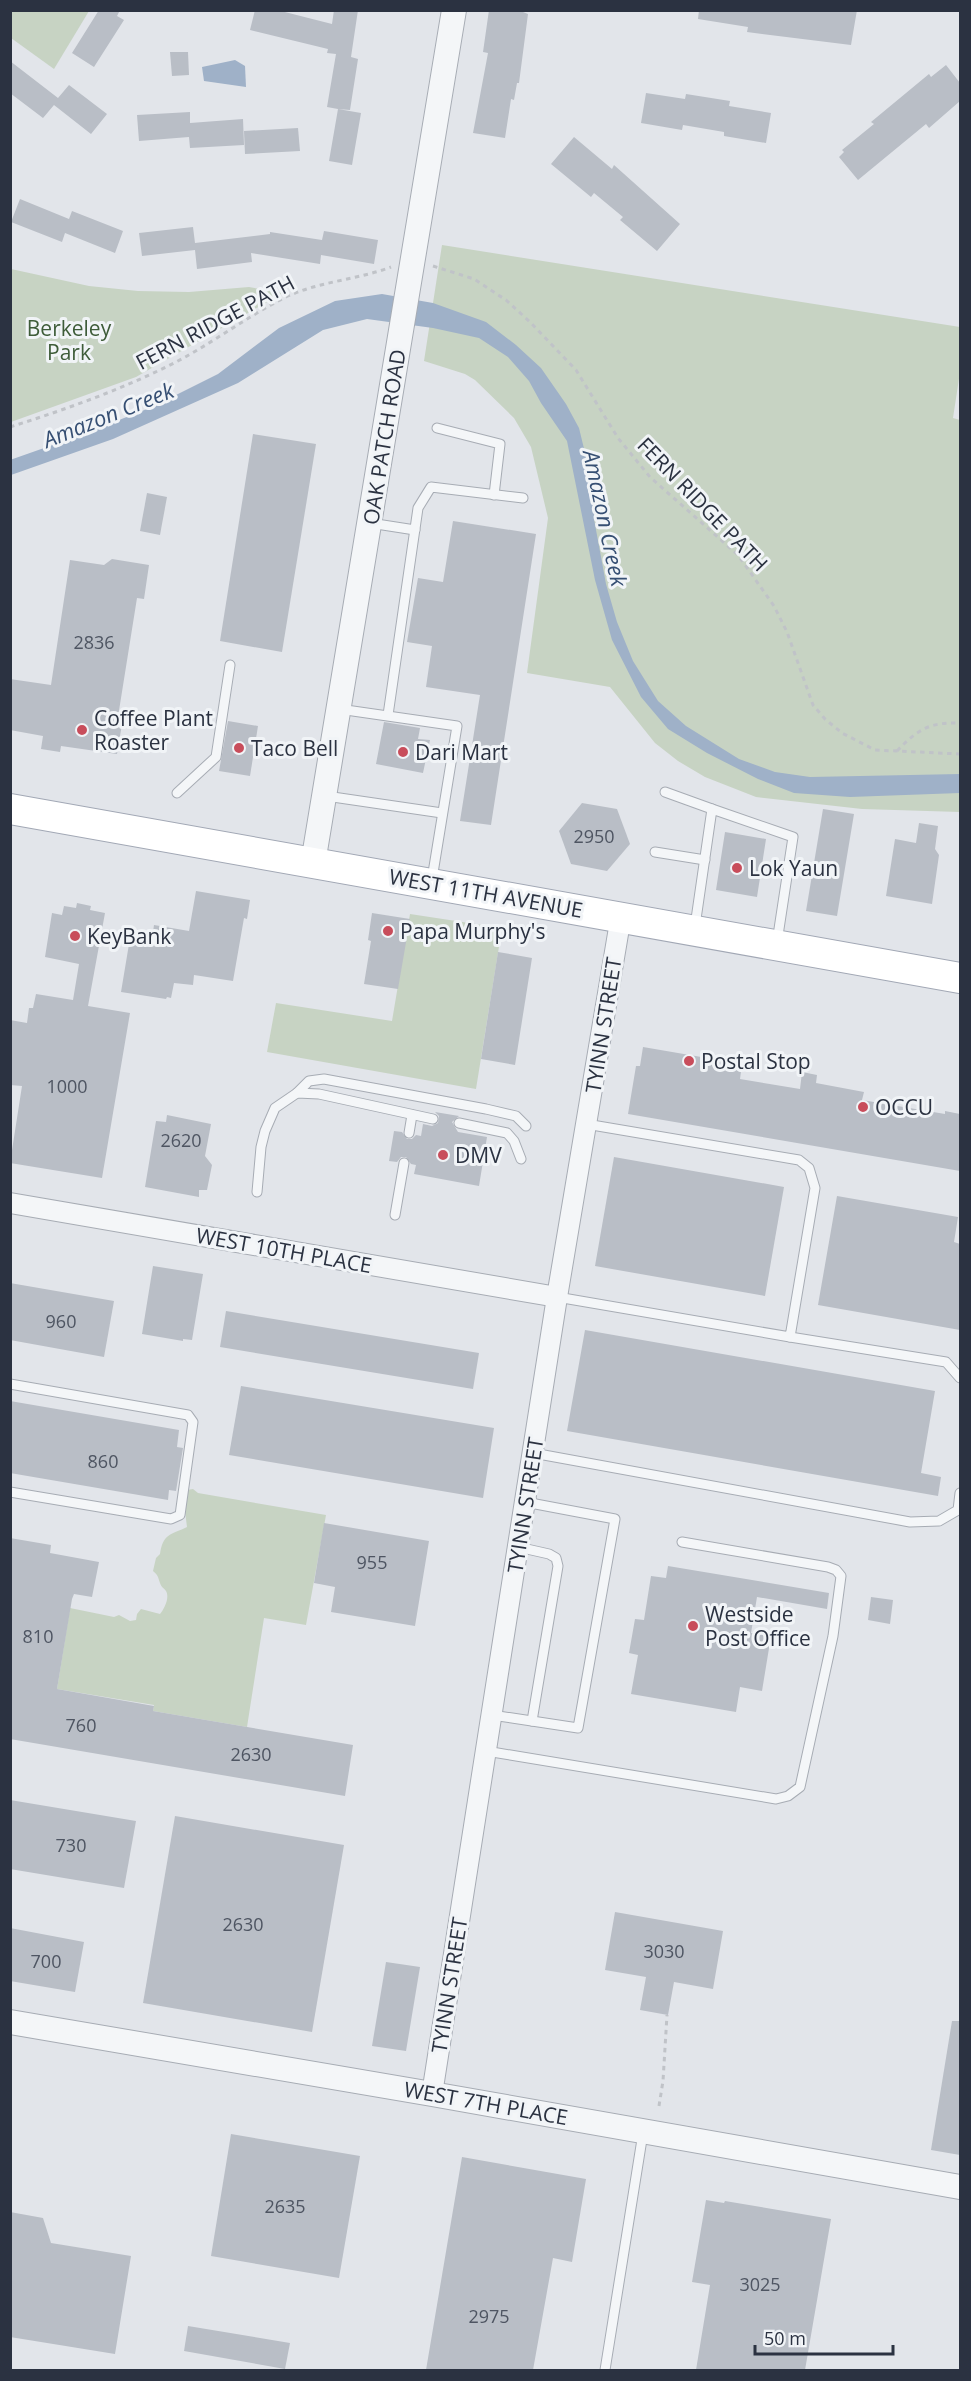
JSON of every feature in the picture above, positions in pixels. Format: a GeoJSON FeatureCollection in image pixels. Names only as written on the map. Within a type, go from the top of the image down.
{"type":"FeatureCollection","features":[{"type":"Feature","properties":{"kind":"main road","name":"WEST 11TH AVENUE"},"geometry":{"type":"LineString","coordinates":[[10,809],[960,978]]}},
{"type":"Feature","properties":{"kind":"street","name":"OAK PATCH ROAD"},"geometry":{"type":"LineString","coordinates":[[313,863],[454,10]]}},
{"type":"Feature","properties":{"kind":"street","name":"TYINN STREET"},"geometry":{"type":"LineString","coordinates":[[432,2094],[557,1297],[621,916]]}},
{"type":"Feature","properties":{"kind":"street","name":"WEST 10TH PLACE"},"geometry":{"type":"LineString","coordinates":[[10,1203],[557,1297]]}},
{"type":"Feature","properties":{"kind":"street","name":"WEST 7TH PLACE"},"geometry":{"type":"LineString","coordinates":[[10,2022],[960,2187]]}},
{"type":"Feature","properties":{"kind":"lane"},"geometry":{"type":"LineString","coordinates":[[436,428],[500,444],[494,495]]}},
{"type":"Feature","properties":{"kind":"lane"},"geometry":{"type":"LineString","coordinates":[[388,715],[418,507],[431,487],[523,498]]}},
{"type":"Feature","properties":{"kind":"lane"},"geometry":{"type":"LineString","coordinates":[[369,523],[415,530]]}},
{"type":"Feature","properties":{"kind":"lane"},"geometry":{"type":"LineString","coordinates":[[177,793],[216,757],[230,665]]}},
{"type":"Feature","properties":{"kind":"lane"},"geometry":{"type":"LineString","coordinates":[[339,709],[457,726],[430,884]]}},
{"type":"Feature","properties":{"kind":"lane"},"geometry":{"type":"LineString","coordinates":[[665,792],[793,837],[776,945]]}},
{"type":"Feature","properties":{"kind":"lane"},"geometry":{"type":"LineString","coordinates":[[325,796],[442,813]]}},
{"type":"Feature","properties":{"kind":"lane"},"geometry":{"type":"LineString","coordinates":[[694,930],[712,809]]}},
{"type":"Feature","properties":{"kind":"lane"},"geometry":{"type":"LineString","coordinates":[[655,852],[705,860]]}},
{"type":"Feature","properties":{"kind":"lane"},"geometry":{"type":"LineString","coordinates":[[257,1192],[261,1147],[275,1108],[297,1093],[309,1081],[324,1079],[486,1109],[516,1116],[526,1126]]}},
{"type":"Feature","properties":{"kind":"lane"},"geometry":{"type":"LineString","coordinates":[[297,1093],[319,1094],[433,1119]]}},
{"type":"Feature","properties":{"kind":"lane"},"geometry":{"type":"LineString","coordinates":[[409,1133],[412,1115]]}},
{"type":"Feature","properties":{"kind":"lane"},"geometry":{"type":"LineString","coordinates":[[459,1123],[507,1133],[514,1141],[520,1159]]}},
{"type":"Feature","properties":{"kind":"lane"},"geometry":{"type":"LineString","coordinates":[[586,1124],[800,1160],[809,1168],[815,1188],[790,1337]]}},
{"type":"Feature","properties":{"kind":"lane"},"geometry":{"type":"LineString","coordinates":[[395,1215],[404,1163]]}},
{"type":"Feature","properties":{"kind":"lane"},"geometry":{"type":"LineString","coordinates":[[557,1297],[946,1362],[960,1378]]}},
{"type":"Feature","properties":{"kind":"lane"},"geometry":{"type":"LineString","coordinates":[[10,1384],[188,1415],[193,1422],[180,1515],[171,1519],[10,1492]]}},
{"type":"Feature","properties":{"kind":"lane"},"geometry":{"type":"LineString","coordinates":[[533,1453],[910,1522],[939,1521],[958,1510],[960,1492]]}},
{"type":"Feature","properties":{"kind":"lane"},"geometry":{"type":"LineString","coordinates":[[492,1715],[578,1728],[615,1519],[525,1502]]}},
{"type":"Feature","properties":{"kind":"lane"},"geometry":{"type":"LineString","coordinates":[[486,1751],[776,1799],[788,1796],[800,1787],[831,1647],[841,1576],[836,1570],[828,1567],[682,1542]]}},
{"type":"Feature","properties":{"kind":"lane"},"geometry":{"type":"LineString","coordinates":[[518,1547],[549,1554],[556,1558],[558,1566],[532,1721]]}},
{"type":"Feature","properties":{"kind":"lane"},"geometry":{"type":"LineString","coordinates":[[605,2370],[643,2131]]}},
{"type":"Feature","properties":{"kind":"path","name":"FERN RIDGE PATH"},"geometry":{"type":"LineString","coordinates":[[10,427],[133,383],[178,360],[287,297],[327,282],[411,272],[432,266],[474,279],[506,300],[554,346],[576,370],[618,438],[650,477],[738,555],[774,606],[787,632],[813,705],[819,712],[843,734],[875,750],[960,754]]}},
{"type":"Feature","properties":{"kind":"path"},"geometry":{"type":"LineString","coordinates":[[897,751],[908,739],[926,727],[943,723],[960,723]]}},
{"type":"Feature","properties":{"kind":"path"},"geometry":{"type":"LineString","coordinates":[[659,2106],[667,2015]]}},
{"type":"Feature","properties":{"kind":"green space"},"geometry":{"type":"Polygon","coordinates":[[[11,10],[89,11],[54,69],[11,38],[11,10]]]}},
{"type":"Feature","properties":{"kind":"green space"},"geometry":{"type":"Polygon","coordinates":[[[442,245],[960,327],[960,372],[953,418],[960,420],[960,812],[862,809],[756,797],[705,777],[678,761],[655,743],[610,687],[527,673],[548,518],[531,447],[514,418],[475,380],[465,374],[424,361],[442,245]]]}},
{"type":"Feature","properties":{"kind":"green space","name":"Berkeley Park"},"geometry":{"type":"Polygon","coordinates":[[[11,269],[89,286],[138,291],[189,292],[249,287],[283,293],[136,377],[11,422],[11,269]]]}},
{"type":"Feature","properties":{"kind":"green space"},"geometry":{"type":"Polygon","coordinates":[[[410,914],[502,928],[476,1089],[267,1052],[276,1003],[392,1021],[410,914]]]}},
{"type":"Feature","properties":{"kind":"green space"},"geometry":{"type":"Polygon","coordinates":[[[193,1489],[198,1493],[326,1515],[306,1625],[264,1618],[247,1727],[153,1711],[154,1705],[57,1689],[70,1608],[114,1617],[119,1615],[130,1621],[136,1620],[141,1609],[160,1614],[162,1612],[167,1594],[153,1571],[156,1558],[160,1554],[165,1539],[187,1527],[183,1495],[187,1490],[193,1489]]]}},
{"type":"Feature","properties":{"kind":"water"},"geometry":{"type":"Polygon","coordinates":[[[235,60],[245,66],[246,87],[204,81],[202,67],[235,60]]]}},
{"type":"Feature","properties":{"kind":"water"},"geometry":{"type":"Polygon","coordinates":[[[382,294],[433,303],[486,322],[541,368],[566,404],[579,428],[587,461],[594,503],[594,519],[606,584],[617,622],[633,661],[658,701],[686,726],[739,759],[775,772],[810,777],[960,774],[960,793],[850,797],[794,793],[758,779],[707,753],[668,729],[641,697],[612,640],[595,580],[567,441],[529,381],[508,357],[479,338],[433,328],[367,319],[323,330],[238,383],[113,439],[11,475],[10,460],[152,407],[218,374],[279,328],[335,301],[382,294]]]}},
{"type":"Feature","properties":{"kind":"building"},"geometry":{"type":"Polygon","coordinates":[[[99,10],[120,10],[117,16],[124,20],[94,67],[72,53],[99,10]]]}},
{"type":"Feature","properties":{"kind":"building"},"geometry":{"type":"Polygon","coordinates":[[[255,10],[277,10],[332,24],[334,10],[358,10],[351,57],[358,59],[350,110],[327,107],[336,54],[327,53],[328,49],[250,30],[255,10]]]}},
{"type":"Feature","properties":{"kind":"building"},"geometry":{"type":"Polygon","coordinates":[[[489,10],[518,10],[528,14],[519,83],[517,83],[514,100],[511,99],[505,138],[473,133],[488,53],[483,52],[489,10]]]}},
{"type":"Feature","properties":{"kind":"building"},"geometry":{"type":"Polygon","coordinates":[[[699,10],[857,10],[851,45],[747,32],[748,27],[698,19],[699,10]]]}},
{"type":"Feature","properties":{"kind":"building"},"geometry":{"type":"Polygon","coordinates":[[[170,52],[188,52],[189,75],[172,76],[170,52]]]}},
{"type":"Feature","properties":{"kind":"building"},"geometry":{"type":"Polygon","coordinates":[[[10,61],[58,98],[69,85],[107,114],[91,134],[54,105],[43,118],[10,93],[10,61]]]}},
{"type":"Feature","properties":{"kind":"building"},"geometry":{"type":"Polygon","coordinates":[[[946,65],[960,83],[960,101],[929,128],[926,124],[858,180],[839,157],[844,152],[842,150],[874,124],[871,122],[929,74],[931,77],[946,65]]]}},
{"type":"Feature","properties":{"kind":"building"},"geometry":{"type":"Polygon","coordinates":[[[646,93],[685,99],[686,94],[730,101],[729,106],[771,113],[766,143],[724,136],[724,132],[683,125],[682,130],[641,123],[646,93]]]}},
{"type":"Feature","properties":{"kind":"building"},"geometry":{"type":"Polygon","coordinates":[[[338,109],[361,113],[352,165],[329,161],[338,109]]]}},
{"type":"Feature","properties":{"kind":"building"},"geometry":{"type":"Polygon","coordinates":[[[190,112],[190,123],[243,119],[244,145],[190,148],[189,137],[139,141],[137,115],[190,112]]]}},
{"type":"Feature","properties":{"kind":"building"},"geometry":{"type":"Polygon","coordinates":[[[298,128],[300,151],[245,154],[244,131],[298,128]]]}},
{"type":"Feature","properties":{"kind":"building"},"geometry":{"type":"Polygon","coordinates":[[[574,137],[612,169],[614,165],[680,224],[657,251],[620,220],[623,217],[594,193],[591,197],[551,164],[574,137]]]}},
{"type":"Feature","properties":{"kind":"building"},"geometry":{"type":"Polygon","coordinates":[[[20,199],[69,219],[72,211],[123,231],[115,253],[65,233],[62,242],[11,222],[20,199]]]}},
{"type":"Feature","properties":{"kind":"building"},"geometry":{"type":"Polygon","coordinates":[[[193,227],[195,243],[270,234],[270,232],[322,240],[324,231],[378,240],[374,264],[321,255],[320,264],[251,253],[252,262],[197,269],[195,250],[142,256],[139,233],[193,227]]]}},
{"type":"Feature","properties":{"kind":"building"},"geometry":{"type":"Polygon","coordinates":[[[253,434],[316,444],[282,652],[220,641],[253,434]]]}},
{"type":"Feature","properties":{"kind":"building"},"geometry":{"type":"Polygon","coordinates":[[[147,493],[167,497],[160,535],[140,531],[147,493]]]}},
{"type":"Feature","properties":{"kind":"building"},"geometry":{"type":"Polygon","coordinates":[[[453,521],[536,534],[491,825],[460,821],[480,695],[426,687],[432,646],[407,642],[418,578],[443,582],[453,521]]]}},
{"type":"Feature","properties":{"kind":"building"},"geometry":{"type":"Polygon","coordinates":[[[112,559],[149,565],[144,599],[137,598],[117,723],[122,724],[117,754],[61,746],[60,752],[41,749],[43,736],[10,730],[10,679],[51,685],[70,560],[104,565],[112,559]]]}},
{"type":"Feature","properties":{"kind":"building","name":"Taco Bell"},"geometry":{"type":"Polygon","coordinates":[[[228,721],[258,726],[250,776],[219,771],[228,721]]]}},
{"type":"Feature","properties":{"kind":"building","name":"Dari Mart"},"geometry":{"type":"Polygon","coordinates":[[[384,722],[420,728],[418,739],[430,740],[423,773],[376,764],[384,722]]]}},
{"type":"Feature","properties":{"kind":"building"},"geometry":{"type":"Polygon","coordinates":[[[582,803],[617,809],[630,844],[607,871],[571,864],[559,831],[582,803]]]}},
{"type":"Feature","properties":{"kind":"building"},"geometry":{"type":"Polygon","coordinates":[[[823,809],[854,814],[837,916],[806,911],[823,809]]]}},
{"type":"Feature","properties":{"kind":"building"},"geometry":{"type":"Polygon","coordinates":[[[919,823],[938,826],[935,849],[939,855],[932,904],[886,896],[895,839],[916,843],[919,823]]]}},
{"type":"Feature","properties":{"kind":"building","name":"Lok Yaun"},"geometry":{"type":"Polygon","coordinates":[[[725,832],[766,839],[757,897],[716,890],[725,832]]]}},
{"type":"Feature","properties":{"kind":"building"},"geometry":{"type":"Polygon","coordinates":[[[196,891],[250,900],[247,919],[244,918],[233,981],[194,975],[193,985],[174,983],[171,998],[166,999],[121,992],[130,938],[134,939],[134,935],[147,937],[148,931],[153,932],[154,925],[189,931],[196,891]]]}},
{"type":"Feature","properties":{"kind":"building"},"geometry":{"type":"Polygon","coordinates":[[[77,903],[91,906],[90,910],[105,913],[88,1006],[130,1013],[102,1178],[10,1163],[22,1086],[10,1085],[10,1020],[27,1023],[29,1008],[33,1008],[36,994],[73,1000],[79,964],[45,957],[52,913],[62,915],[64,906],[76,908],[77,903]]]}},
{"type":"Feature","properties":{"kind":"building"},"geometry":{"type":"Polygon","coordinates":[[[372,913],[410,919],[398,989],[364,984],[371,941],[368,940],[372,913]]]}},
{"type":"Feature","properties":{"kind":"building"},"geometry":{"type":"Polygon","coordinates":[[[498,952],[532,958],[515,1065],[481,1059],[498,952]]]}},
{"type":"Feature","properties":{"kind":"building"},"geometry":{"type":"Polygon","coordinates":[[[643,1047],[742,1064],[740,1079],[800,1089],[802,1072],[817,1075],[816,1083],[864,1092],[862,1100],[945,1114],[945,1111],[960,1114],[960,1171],[628,1114],[636,1066],[640,1066],[643,1047]]]}},
{"type":"Feature","properties":{"kind":"building"},"geometry":{"type":"Polygon","coordinates":[[[435,1112],[459,1116],[452,1122],[458,1132],[487,1137],[479,1186],[414,1174],[416,1165],[411,1164],[406,1157],[401,1157],[397,1162],[389,1161],[394,1131],[402,1132],[407,1139],[412,1139],[416,1135],[421,1136],[423,1124],[432,1126],[438,1123],[439,1116],[435,1112]]]}},
{"type":"Feature","properties":{"kind":"building"},"geometry":{"type":"Polygon","coordinates":[[[167,1115],[211,1124],[205,1156],[212,1165],[207,1190],[199,1190],[199,1197],[145,1187],[156,1121],[166,1122],[167,1115]]]}},
{"type":"Feature","properties":{"kind":"building"},"geometry":{"type":"Polygon","coordinates":[[[614,1157],[784,1187],[765,1296],[595,1266],[614,1157]]]}},
{"type":"Feature","properties":{"kind":"building"},"geometry":{"type":"Polygon","coordinates":[[[837,1196],[958,1217],[954,1242],[960,1244],[960,1330],[818,1305],[837,1196]]]}},
{"type":"Feature","properties":{"kind":"building"},"geometry":{"type":"Polygon","coordinates":[[[153,1266],[203,1274],[192,1340],[183,1339],[183,1341],[142,1334],[153,1266]]]}},
{"type":"Feature","properties":{"kind":"building"},"geometry":{"type":"Polygon","coordinates":[[[10,1283],[114,1301],[104,1357],[10,1340],[10,1283]]]}},
{"type":"Feature","properties":{"kind":"building"},"geometry":{"type":"Polygon","coordinates":[[[226,1311],[479,1353],[473,1389],[220,1347],[226,1311]]]}},
{"type":"Feature","properties":{"kind":"building"},"geometry":{"type":"Polygon","coordinates":[[[585,1330],[935,1391],[921,1473],[941,1477],[938,1496],[567,1431],[585,1330]]]}},
{"type":"Feature","properties":{"kind":"building"},"geometry":{"type":"Polygon","coordinates":[[[241,1386],[494,1428],[483,1498],[229,1455],[241,1386]]]}},
{"type":"Feature","properties":{"kind":"building"},"geometry":{"type":"Polygon","coordinates":[[[10,1401],[179,1430],[177,1447],[183,1448],[176,1491],[169,1490],[168,1500],[10,1473],[10,1401]]]}},
{"type":"Feature","properties":{"kind":"building"},"geometry":{"type":"Polygon","coordinates":[[[324,1523],[429,1541],[415,1626],[331,1612],[335,1587],[314,1583],[324,1523]]]}},
{"type":"Feature","properties":{"kind":"building"},"geometry":{"type":"Polygon","coordinates":[[[10,1538],[51,1545],[50,1553],[99,1562],[92,1597],[74,1594],[72,1599],[57,1689],[154,1706],[153,1711],[353,1745],[345,1796],[10,1739],[10,1538]]]}},
{"type":"Feature","properties":{"kind":"building","name":"Westside Post Office"},"geometry":{"type":"Polygon","coordinates":[[[668,1566],[829,1593],[827,1609],[757,1597],[751,1633],[771,1636],[762,1691],[740,1687],[736,1712],[631,1694],[638,1655],[629,1653],[635,1619],[644,1620],[651,1576],[666,1578],[668,1566]]]}},
{"type":"Feature","properties":{"kind":"building"},"geometry":{"type":"Polygon","coordinates":[[[871,1597],[893,1600],[890,1624],[868,1620],[871,1597]]]}},
{"type":"Feature","properties":{"kind":"building"},"geometry":{"type":"Polygon","coordinates":[[[10,1800],[136,1821],[124,1888],[10,1869],[10,1800]]]}},
{"type":"Feature","properties":{"kind":"building"},"geometry":{"type":"Polygon","coordinates":[[[175,1816],[344,1845],[312,2032],[143,2003],[175,1816]]]}},
{"type":"Feature","properties":{"kind":"building"},"geometry":{"type":"Polygon","coordinates":[[[615,1912],[723,1931],[713,1989],[674,1982],[668,2015],[640,2010],[646,1977],[605,1970],[615,1912]]]}},
{"type":"Feature","properties":{"kind":"building"},"geometry":{"type":"Polygon","coordinates":[[[10,1928],[84,1942],[75,1992],[10,1981],[10,1928]]]}},
{"type":"Feature","properties":{"kind":"building"},"geometry":{"type":"Polygon","coordinates":[[[386,1962],[420,1967],[406,2051],[372,2046],[386,1962]]]}},
{"type":"Feature","properties":{"kind":"building"},"geometry":{"type":"Polygon","coordinates":[[[952,2021],[960,2021],[960,2155],[931,2150],[952,2021]]]}},
{"type":"Feature","properties":{"kind":"building"},"geometry":{"type":"Polygon","coordinates":[[[231,2134],[360,2156],[339,2278],[211,2256],[231,2134]]]}},
{"type":"Feature","properties":{"kind":"building"},"geometry":{"type":"Polygon","coordinates":[[[462,2157],[586,2179],[572,2262],[553,2258],[533,2370],[426,2370],[462,2157]]]}},
{"type":"Feature","properties":{"kind":"building"},"geometry":{"type":"Polygon","coordinates":[[[706,2200],[724,2203],[725,2201],[831,2219],[805,2370],[696,2370],[710,2285],[692,2282],[706,2200]]]}},
{"type":"Feature","properties":{"kind":"building"},"geometry":{"type":"Polygon","coordinates":[[[10,2212],[43,2218],[51,2243],[131,2256],[115,2354],[10,2337],[10,2212]]]}},
{"type":"Feature","properties":{"kind":"building"},"geometry":{"type":"Polygon","coordinates":[[[188,2326],[290,2343],[285,2369],[184,2351],[188,2326]]]}},
{"type":"Feature","properties":{"kind":"place","name":"Coffee Plant Roaster"},"geometry":{"type":"Point","coordinates":[82,730]}},
{"type":"Feature","properties":{"kind":"place","name":"Taco Bell"},"geometry":{"type":"Point","coordinates":[239,748]}},
{"type":"Feature","properties":{"kind":"place","name":"Dari Mart"},"geometry":{"type":"Point","coordinates":[403,752]}},
{"type":"Feature","properties":{"kind":"place","name":"Lok Yaun"},"geometry":{"type":"Point","coordinates":[737,868]}},
{"type":"Feature","properties":{"kind":"place","name":"Papa Murphy's"},"geometry":{"type":"Point","coordinates":[388,931]}},
{"type":"Feature","properties":{"kind":"place","name":"KeyBank"},"geometry":{"type":"Point","coordinates":[75,936]}},
{"type":"Feature","properties":{"kind":"place","name":"Postal Stop"},"geometry":{"type":"Point","coordinates":[689,1061]}},
{"type":"Feature","properties":{"kind":"place","name":"OCCU"},"geometry":{"type":"Point","coordinates":[863,1107]}},
{"type":"Feature","properties":{"kind":"place","name":"DMV"},"geometry":{"type":"Point","coordinates":[443,1155]}},
{"type":"Feature","properties":{"kind":"place","name":"Westside Post Office"},"geometry":{"type":"Point","coordinates":[693,1626]}},
{"type":"Feature","properties":{"kind":"water label","name":"Amazon Creek"},"geometry":{"type":"Point","coordinates":[108,414]}},
{"type":"Feature","properties":{"kind":"water label","name":"Amazon Creek"},"geometry":{"type":"Point","coordinates":[606,518]}}]}
